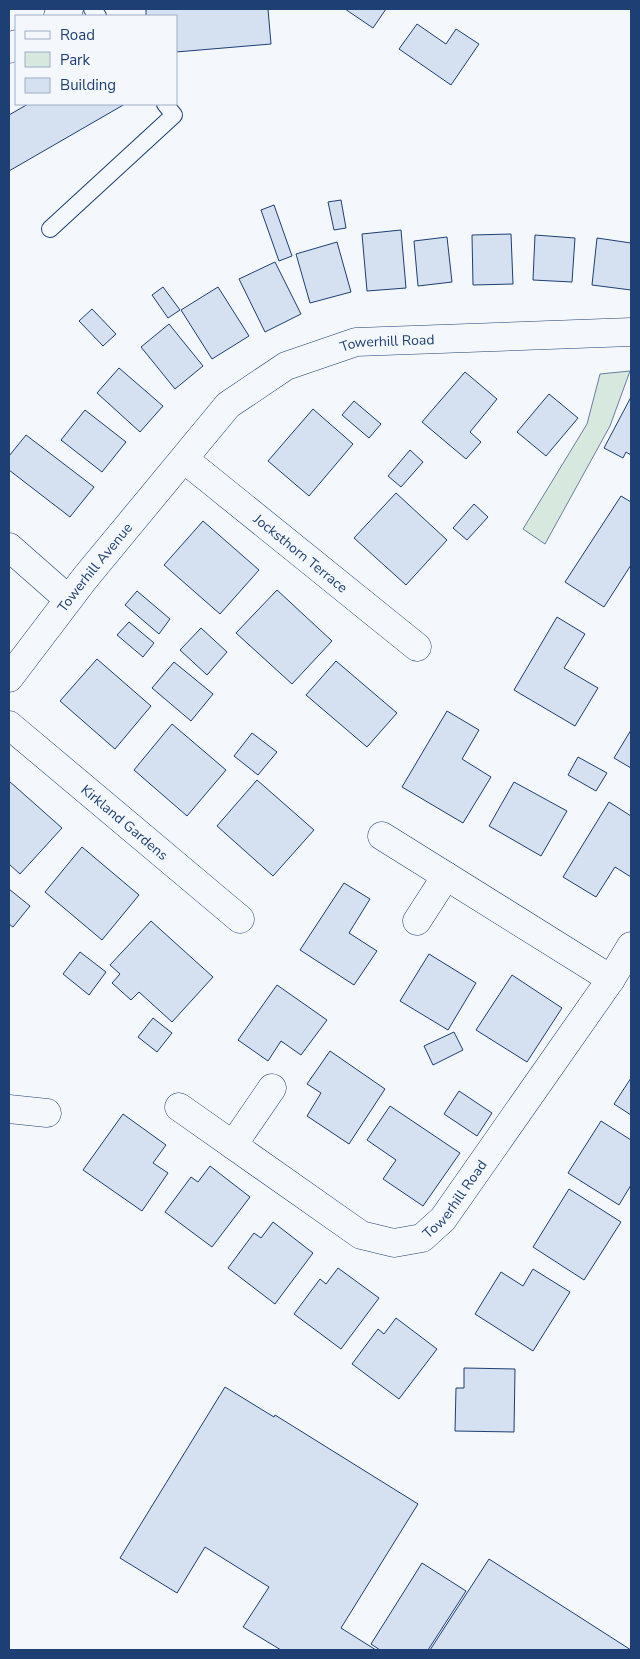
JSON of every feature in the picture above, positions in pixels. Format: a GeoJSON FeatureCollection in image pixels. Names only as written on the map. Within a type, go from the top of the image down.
{"type":"FeatureCollection","features":[{"type":"Feature","properties":{"kind":"street","name":"Towerhill Road"},"geometry":{"type":"LineString","coordinates":[[184,459],[228,405],[269,377],[286,366],[356,342],[631,332]]}},
{"type":"Feature","properties":{"kind":"street","name":"Towerhill Avenue"},"geometry":{"type":"LineString","coordinates":[[9,678],[68,599],[184,459]]}},
{"type":"Feature","properties":{"kind":"street","name":"Jocksthorn Terrace"},"geometry":{"type":"LineString","coordinates":[[184,459],[417,647]]}},
{"type":"Feature","properties":{"kind":"street"},"geometry":{"type":"LineString","coordinates":[[9,547],[68,599]]}},
{"type":"Feature","properties":{"kind":"street","name":"Kirkland Gardens"},"geometry":{"type":"LineString","coordinates":[[9,725],[240,919]]}},
{"type":"Feature","properties":{"kind":"street"},"geometry":{"type":"LineString","coordinates":[[382,836],[611,979]]}},
{"type":"Feature","properties":{"kind":"street"},"geometry":{"type":"LineString","coordinates":[[416,921],[446,876]]}},
{"type":"Feature","properties":{"kind":"street","name":"Towerhill Road"},"geometry":{"type":"LineString","coordinates":[[179,1107],[361,1235],[394,1243],[422,1238],[443,1219],[611,979],[631,946]]}},
{"type":"Feature","properties":{"kind":"street"},"geometry":{"type":"LineString","coordinates":[[233,1145],[272,1088]]}},
{"type":"Feature","properties":{"kind":"street"},"geometry":{"type":"LineString","coordinates":[[9,1109],[47,1113]]}},
{"type":"Feature","properties":{"kind":"lane"},"geometry":{"type":"LineString","coordinates":[[50,229],[174,115],[166,105]]}},
{"type":"Feature","properties":{"kind":"green space"},"geometry":{"type":"Polygon","coordinates":[[[630,371],[610,426],[545,544],[523,529],[587,424],[600,374],[630,371]]]}},
{"type":"Feature","properties":{"kind":"building"},"geometry":{"type":"Polygon","coordinates":[[[146,9],[268,9],[271,44],[178,52],[178,15],[146,15],[146,9]]]}},
{"type":"Feature","properties":{"kind":"building"},"geometry":{"type":"Polygon","coordinates":[[[345,9],[386,9],[373,28],[345,9]]]}},
{"type":"Feature","properties":{"kind":"building"},"geometry":{"type":"Polygon","coordinates":[[[417,24],[446,44],[456,29],[479,44],[451,85],[399,49],[417,24]]]}},
{"type":"Feature","properties":{"kind":"building"},"geometry":{"type":"Polygon","coordinates":[[[26,105],[123,105],[9,171],[9,115],[26,105]]]}},
{"type":"Feature","properties":{"kind":"building"},"geometry":{"type":"Polygon","coordinates":[[[341,200],[346,228],[334,230],[328,202],[341,200]]]}},
{"type":"Feature","properties":{"kind":"building"},"geometry":{"type":"Polygon","coordinates":[[[274,205],[292,256],[279,261],[261,210],[274,205]]]}},
{"type":"Feature","properties":{"kind":"building"},"geometry":{"type":"Polygon","coordinates":[[[401,230],[406,288],[367,291],[362,234],[401,230]]]}},
{"type":"Feature","properties":{"kind":"building"},"geometry":{"type":"Polygon","coordinates":[[[511,234],[513,284],[473,285],[472,235],[511,234]]]}},
{"type":"Feature","properties":{"kind":"building"},"geometry":{"type":"Polygon","coordinates":[[[535,235],[575,238],[572,282],[533,280],[535,235]]]}},
{"type":"Feature","properties":{"kind":"building"},"geometry":{"type":"Polygon","coordinates":[[[447,237],[452,282],[418,286],[414,241],[447,237]]]}},
{"type":"Feature","properties":{"kind":"building"},"geometry":{"type":"Polygon","coordinates":[[[597,238],[631,243],[631,290],[592,285],[597,238]]]}},
{"type":"Feature","properties":{"kind":"building"},"geometry":{"type":"Polygon","coordinates":[[[337,242],[351,292],[310,303],[296,254],[337,242]]]}},
{"type":"Feature","properties":{"kind":"building"},"geometry":{"type":"Polygon","coordinates":[[[275,262],[301,314],[265,332],[239,279],[275,262]]]}},
{"type":"Feature","properties":{"kind":"building"},"geometry":{"type":"Polygon","coordinates":[[[163,287],[180,310],[168,318],[152,295],[163,287]]]}},
{"type":"Feature","properties":{"kind":"building"},"geometry":{"type":"Polygon","coordinates":[[[218,287],[249,336],[212,359],[181,310],[218,287]]]}},
{"type":"Feature","properties":{"kind":"building"},"geometry":{"type":"Polygon","coordinates":[[[92,309],[116,334],[103,346],[79,321],[92,309]]]}},
{"type":"Feature","properties":{"kind":"building"},"geometry":{"type":"Polygon","coordinates":[[[169,324],[203,366],[175,389],[141,347],[169,324]]]}},
{"type":"Feature","properties":{"kind":"building"},"geometry":{"type":"Polygon","coordinates":[[[119,368],[163,406],[140,432],[97,393],[119,368]]]}},
{"type":"Feature","properties":{"kind":"building"},"geometry":{"type":"Polygon","coordinates":[[[465,372],[497,399],[470,432],[481,442],[466,459],[422,422],[465,372]]]}},
{"type":"Feature","properties":{"kind":"building"},"geometry":{"type":"Polygon","coordinates":[[[549,394],[578,418],[546,456],[517,432],[549,394]]]}},
{"type":"Feature","properties":{"kind":"building"},"geometry":{"type":"Polygon","coordinates":[[[631,397],[631,455],[626,452],[623,458],[604,448],[631,397]]]}},
{"type":"Feature","properties":{"kind":"building"},"geometry":{"type":"Polygon","coordinates":[[[354,401],[381,424],[369,438],[342,415],[354,401]]]}},
{"type":"Feature","properties":{"kind":"building"},"geometry":{"type":"Polygon","coordinates":[[[313,409],[353,444],[309,496],[268,461],[313,409]]]}},
{"type":"Feature","properties":{"kind":"building"},"geometry":{"type":"Polygon","coordinates":[[[85,410],[126,442],[102,472],[61,440],[85,410]]]}},
{"type":"Feature","properties":{"kind":"building"},"geometry":{"type":"Polygon","coordinates":[[[26,435],[94,487],[70,517],[9,470],[9,456],[26,435]]]}},
{"type":"Feature","properties":{"kind":"building"},"geometry":{"type":"Polygon","coordinates":[[[410,450],[423,462],[401,487],[388,476],[410,450]]]}},
{"type":"Feature","properties":{"kind":"building"},"geometry":{"type":"Polygon","coordinates":[[[396,493],[447,540],[406,585],[354,538],[396,493]]]}},
{"type":"Feature","properties":{"kind":"building"},"geometry":{"type":"Polygon","coordinates":[[[621,496],[631,502],[631,565],[604,607],[565,582],[621,496]]]}},
{"type":"Feature","properties":{"kind":"building"},"geometry":{"type":"Polygon","coordinates":[[[474,504],[488,517],[467,540],[453,528],[474,504]]]}},
{"type":"Feature","properties":{"kind":"building"},"geometry":{"type":"Polygon","coordinates":[[[203,521],[259,570],[220,614],[164,565],[203,521]]]}},
{"type":"Feature","properties":{"kind":"building"},"geometry":{"type":"Polygon","coordinates":[[[277,590],[332,641],[292,684],[236,633],[277,590]]]}},
{"type":"Feature","properties":{"kind":"building"},"geometry":{"type":"Polygon","coordinates":[[[137,591],[170,619],[159,634],[125,605],[137,591]]]}},
{"type":"Feature","properties":{"kind":"building"},"geometry":{"type":"Polygon","coordinates":[[[557,617],[585,634],[564,668],[598,688],[575,726],[514,690],[557,617]]]}},
{"type":"Feature","properties":{"kind":"building"},"geometry":{"type":"Polygon","coordinates":[[[129,622],[154,643],[143,657],[117,635],[129,622]]]}},
{"type":"Feature","properties":{"kind":"building"},"geometry":{"type":"Polygon","coordinates":[[[201,628],[227,652],[207,675],[180,650],[201,628]]]}},
{"type":"Feature","properties":{"kind":"building"},"geometry":{"type":"Polygon","coordinates":[[[97,659],[151,706],[115,749],[60,701],[97,659]]]}},
{"type":"Feature","properties":{"kind":"building"},"geometry":{"type":"Polygon","coordinates":[[[336,661],[397,713],[367,747],[306,695],[336,661]]]}},
{"type":"Feature","properties":{"kind":"building"},"geometry":{"type":"Polygon","coordinates":[[[174,662],[213,694],[191,721],[152,688],[174,662]]]}},
{"type":"Feature","properties":{"kind":"building"},"geometry":{"type":"Polygon","coordinates":[[[447,711],[479,730],[462,759],[491,777],[463,823],[402,787],[447,711]]]}},
{"type":"Feature","properties":{"kind":"building"},"geometry":{"type":"Polygon","coordinates":[[[172,724],[226,770],[187,816],[134,770],[172,724]]]}},
{"type":"Feature","properties":{"kind":"building"},"geometry":{"type":"Polygon","coordinates":[[[631,730],[631,768],[614,758],[631,730]]]}},
{"type":"Feature","properties":{"kind":"building"},"geometry":{"type":"Polygon","coordinates":[[[252,733],[277,752],[258,775],[234,756],[252,733]]]}},
{"type":"Feature","properties":{"kind":"building"},"geometry":{"type":"Polygon","coordinates":[[[578,757],[607,773],[596,791],[568,775],[578,757]]]}},
{"type":"Feature","properties":{"kind":"building"},"geometry":{"type":"Polygon","coordinates":[[[257,780],[314,830],[273,876],[217,826],[257,780]]]}},
{"type":"Feature","properties":{"kind":"building"},"geometry":{"type":"Polygon","coordinates":[[[9,781],[62,828],[20,874],[9,864],[9,781]]]}},
{"type":"Feature","properties":{"kind":"building"},"geometry":{"type":"Polygon","coordinates":[[[514,782],[567,811],[541,856],[489,826],[514,782]]]}},
{"type":"Feature","properties":{"kind":"building"},"geometry":{"type":"Polygon","coordinates":[[[609,802],[631,816],[631,877],[615,867],[596,897],[563,877],[609,802]]]}},
{"type":"Feature","properties":{"kind":"building"},"geometry":{"type":"Polygon","coordinates":[[[82,847],[139,895],[102,940],[45,892],[82,847]]]}},
{"type":"Feature","properties":{"kind":"building"},"geometry":{"type":"Polygon","coordinates":[[[344,883],[370,899],[349,933],[377,951],[354,985],[300,950],[344,883]]]}},
{"type":"Feature","properties":{"kind":"building"},"geometry":{"type":"Polygon","coordinates":[[[9,889],[30,906],[13,927],[9,924],[9,889]]]}},
{"type":"Feature","properties":{"kind":"building"},"geometry":{"type":"Polygon","coordinates":[[[151,921],[213,977],[172,1022],[139,992],[131,1000],[112,983],[120,974],[110,965],[151,921]]]}},
{"type":"Feature","properties":{"kind":"building"},"geometry":{"type":"Polygon","coordinates":[[[80,952],[106,972],[89,995],[63,974],[80,952]]]}},
{"type":"Feature","properties":{"kind":"building"},"geometry":{"type":"Polygon","coordinates":[[[429,954],[476,983],[448,1030],[400,1001],[429,954]]]}},
{"type":"Feature","properties":{"kind":"building"},"geometry":{"type":"Polygon","coordinates":[[[512,975],[562,1008],[527,1062],[476,1030],[512,975]]]}},
{"type":"Feature","properties":{"kind":"building"},"geometry":{"type":"Polygon","coordinates":[[[277,985],[327,1020],[301,1055],[281,1041],[268,1061],[238,1040],[277,985]]]}},
{"type":"Feature","properties":{"kind":"building"},"geometry":{"type":"Polygon","coordinates":[[[153,1018],[172,1033],[157,1052],[138,1037],[153,1018]]]}},
{"type":"Feature","properties":{"kind":"building"},"geometry":{"type":"Polygon","coordinates":[[[454,1032],[463,1050],[433,1065],[424,1046],[454,1032]]]}},
{"type":"Feature","properties":{"kind":"building"},"geometry":{"type":"Polygon","coordinates":[[[330,1051],[385,1089],[349,1144],[307,1116],[321,1093],[307,1084],[330,1051]]]}},
{"type":"Feature","properties":{"kind":"building"},"geometry":{"type":"Polygon","coordinates":[[[631,1078],[631,1115],[614,1104],[631,1078]]]}},
{"type":"Feature","properties":{"kind":"building"},"geometry":{"type":"Polygon","coordinates":[[[459,1091],[492,1113],[477,1136],[444,1114],[459,1091]]]}},
{"type":"Feature","properties":{"kind":"building"},"geometry":{"type":"Polygon","coordinates":[[[390,1106],[460,1153],[423,1206],[383,1179],[396,1160],[367,1140],[390,1106]]]}},
{"type":"Feature","properties":{"kind":"building"},"geometry":{"type":"Polygon","coordinates":[[[123,1114],[166,1145],[153,1163],[168,1173],[142,1211],[83,1170],[123,1114]]]}},
{"type":"Feature","properties":{"kind":"building"},"geometry":{"type":"Polygon","coordinates":[[[601,1121],[631,1140],[631,1185],[619,1205],[568,1173],[601,1121]]]}},
{"type":"Feature","properties":{"kind":"building"},"geometry":{"type":"Polygon","coordinates":[[[210,1166],[250,1197],[212,1247],[165,1212],[191,1177],[198,1182],[210,1166]]]}},
{"type":"Feature","properties":{"kind":"building"},"geometry":{"type":"Polygon","coordinates":[[[569,1189],[621,1222],[584,1280],[533,1247],[569,1189]]]}},
{"type":"Feature","properties":{"kind":"building"},"geometry":{"type":"Polygon","coordinates":[[[273,1222],[313,1253],[275,1304],[228,1268],[254,1233],[261,1238],[273,1222]]]}},
{"type":"Feature","properties":{"kind":"building"},"geometry":{"type":"Polygon","coordinates":[[[338,1268],[379,1298],[341,1349],[294,1314],[320,1279],[326,1284],[338,1268]]]}},
{"type":"Feature","properties":{"kind":"building"},"geometry":{"type":"Polygon","coordinates":[[[533,1269],[570,1292],[533,1351],[475,1314],[501,1272],[523,1286],[533,1269]]]}},
{"type":"Feature","properties":{"kind":"building"},"geometry":{"type":"Polygon","coordinates":[[[396,1318],[437,1349],[399,1399],[352,1364],[378,1329],[384,1334],[396,1318]]]}},
{"type":"Feature","properties":{"kind":"building"},"geometry":{"type":"Polygon","coordinates":[[[464,1368],[515,1369],[514,1432],[455,1431],[456,1388],[464,1388],[464,1368]]]}},
{"type":"Feature","properties":{"kind":"building"},"geometry":{"type":"Polygon","coordinates":[[[225,1387],[274,1417],[275,1415],[418,1504],[341,1628],[376,1650],[281,1650],[243,1627],[269,1587],[205,1547],[177,1593],[120,1558],[225,1387]]]}},
{"type":"Feature","properties":{"kind":"building"},"geometry":{"type":"Polygon","coordinates":[[[489,1559],[631,1650],[430,1650],[489,1559]]]}},
{"type":"Feature","properties":{"kind":"building"},"geometry":{"type":"Polygon","coordinates":[[[422,1563],[466,1591],[428,1650],[380,1650],[371,1644],[422,1563]]]}}]}
